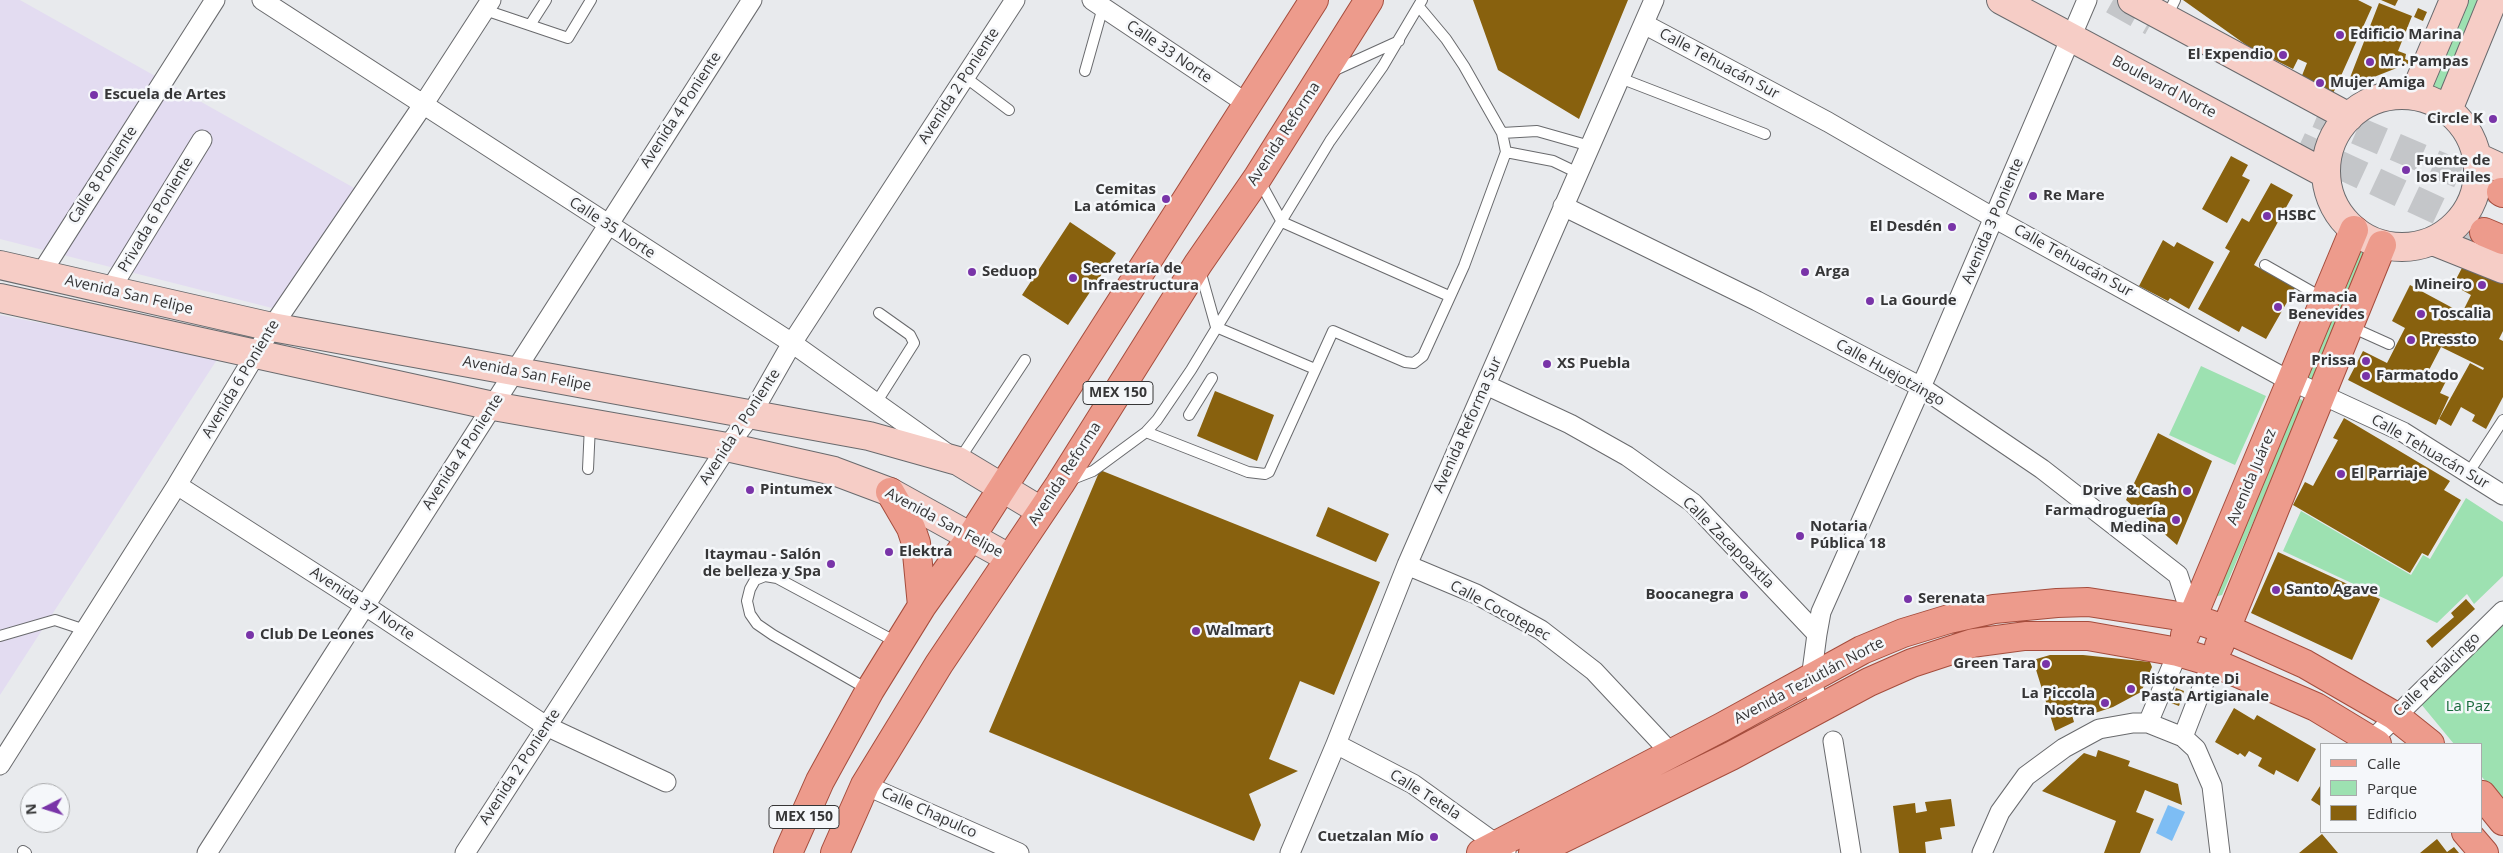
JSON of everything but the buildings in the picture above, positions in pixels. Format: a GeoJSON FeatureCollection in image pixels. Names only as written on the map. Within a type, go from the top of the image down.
{"type":"FeatureCollection","features":[{"type":"Feature","properties":{"kind":"main road","name":"MEX 150"},"geometry":{"type":"LineString","coordinates":[[788,853],[820,781],[870,690],[922,606],[1003,488],[1246,103],[1314,0]]}},
{"type":"Feature","properties":{"kind":"main road","name":"Avenida Reforma"},"geometry":{"type":"LineString","coordinates":[[835,853],[866,785],[939,664],[1060,484],[1202,257],[1258,177],[1369,0]]}},
{"type":"Feature","properties":{"kind":"main road","name":"Boulevard Norte"},"geometry":{"type":"LineString","coordinates":[[2001,0],[2326,174]]}},
{"type":"Feature","properties":{"kind":"main road"},"geometry":{"type":"LineString","coordinates":[[2132,0],[2170,9],[2349,117]]}},
{"type":"Feature","properties":{"kind":"main road"},"geometry":{"type":"LineString","coordinates":[[2414,96],[2454,0]]}},
{"type":"Feature","properties":{"kind":"main road"},"geometry":{"type":"LineString","coordinates":[[2448,110],[2493,0]]}},
{"type":"Feature","properties":{"kind":"main road"},"geometry":{"type":"LineString","coordinates":[[2414,96],[2432,101],[2448,110],[2461,123],[2471,139],[2477,157],[2477,182],[2470,206],[2454,226],[2434,241],[2417,246],[2399,247],[2382,244],[2354,230],[2345,221],[2332,199],[2326,174],[2331,144],[2338,131],[2349,117],[2371,102],[2384,97],[2414,96]]}},
{"type":"Feature","properties":{"kind":"main road"},"geometry":{"type":"LineString","coordinates":[[2477,157],[2502,184]]}},
{"type":"Feature","properties":{"kind":"main road"},"geometry":{"type":"LineString","coordinates":[[1170,226],[1202,257]]}},
{"type":"Feature","properties":{"kind":"main road","name":"Avenida Juárez"},"geometry":{"type":"LineString","coordinates":[[2178,652],[2292,381],[2324,298],[2354,230]]}},
{"type":"Feature","properties":{"kind":"main road"},"geometry":{"type":"LineString","coordinates":[[2434,241],[2503,269]]}},
{"type":"Feature","properties":{"kind":"main road"},"geometry":{"type":"LineString","coordinates":[[2212,662],[2382,244]]}},
{"type":"Feature","properties":{"kind":"main road","name":"Avenida San Felipe"},"geometry":{"type":"LineString","coordinates":[[0,266],[272,326],[869,436],[958,461],[1041,511]]}},
{"type":"Feature","properties":{"kind":"main road","name":"Avenida San Felipe"},"geometry":{"type":"LineString","coordinates":[[0,298],[493,406],[727,447],[834,471],[890,492],[1010,558]]}},
{"type":"Feature","properties":{"kind":"main road"},"geometry":{"type":"LineString","coordinates":[[890,492],[911,528],[916,543],[922,606]]}},
{"type":"Feature","properties":{"kind":"main road","name":"Avenida Teziutlán Norte"},"geometry":{"type":"LineString","coordinates":[[1497,850],[1670,752],[1811,679],[1862,650],[1903,633],[1949,619],[1994,610],[2057,602],[2088,602],[2192,618],[2226,630],[2305,664],[2395,716],[2429,743]]}},
{"type":"Feature","properties":{"kind":"main road","name":"Avenida Teziutlán Norte"},"geometry":{"type":"LineString","coordinates":[[1533,853],[1731,756],[1820,708],[1912,663],[1973,642],[2026,636],[2088,636],[2178,652],[2212,662],[2316,707],[2374,742]]}},
{"type":"Feature","properties":{"kind":"main road"},"geometry":{"type":"LineString","coordinates":[[2483,796],[2503,821]]}},
{"type":"Feature","properties":{"kind":"main road"},"geometry":{"type":"LineString","coordinates":[[2467,833],[2484,853]]}},
{"type":"Feature","properties":{"kind":"street","name":"Calle 8 Poniente"},"geometry":{"type":"LineString","coordinates":[[40,275],[215,0]]}},
{"type":"Feature","properties":{"kind":"street","name":"Calle 35 Norte"},"geometry":{"type":"LineString","coordinates":[[262,0],[792,344],[958,461]]}},
{"type":"Feature","properties":{"kind":"street","name":"Avenida 4 Poniente"},"geometry":{"type":"LineString","coordinates":[[207,853],[752,0]]}},
{"type":"Feature","properties":{"kind":"street","name":"Avenida 2 Poniente"},"geometry":{"type":"LineString","coordinates":[[465,853],[727,447],[751,415],[792,344],[1015,0]]}},
{"type":"Feature","properties":{"kind":"street","name":"Avenida Reforma Sur"},"geometry":{"type":"LineString","coordinates":[[1290,853],[1336,744],[1407,565],[1654,0]]}},
{"type":"Feature","properties":{"kind":"street","name":"Avenida 3 Poniente"},"geometry":{"type":"LineString","coordinates":[[1816,634],[1821,612],[1921,388],[2087,0]]}},
{"type":"Feature","properties":{"kind":"street","name":"Calle 33 Norte"},"geometry":{"type":"LineString","coordinates":[[1098,4],[1246,103]]}},
{"type":"Feature","properties":{"kind":"street","name":"Avenida 6 Poniente"},"geometry":{"type":"LineString","coordinates":[[0,765],[177,484],[272,326],[423,105],[488,5]]}},
{"type":"Feature","properties":{"kind":"street","name":"Calle Tehuacán Sur"},"geometry":{"type":"LineString","coordinates":[[1644,24],[1828,122],[1994,218],[2292,381],[2403,432],[2503,495]]}},
{"type":"Feature","properties":{"kind":"street","name":"Privada 6 Poniente"},"geometry":{"type":"LineString","coordinates":[[110,290],[202,140]]}},
{"type":"Feature","properties":{"kind":"street","name":"Calle Huejotzingo"},"geometry":{"type":"LineString","coordinates":[[1563,206],[1757,301],[1921,388],[2042,469],[2178,575],[2192,618]]}},
{"type":"Feature","properties":{"kind":"street","name":"Calle Zacapoaxtla"},"geometry":{"type":"LineString","coordinates":[[1486,384],[1570,424],[1627,456],[1693,503],[1816,634]]}},
{"type":"Feature","properties":{"kind":"street","name":"Avenida 37 Norte"},"geometry":{"type":"LineString","coordinates":[[177,484],[546,726],[666,782]]}},
{"type":"Feature","properties":{"kind":"street","name":"Calle Cocotepec"},"geometry":{"type":"LineString","coordinates":[[1407,565],[1476,594],[1541,630],[1594,671],[1670,752]]}},
{"type":"Feature","properties":{"kind":"street","name":"Calle Petlalcingo"},"geometry":{"type":"LineString","coordinates":[[2374,742],[2395,716],[2503,610]]}},
{"type":"Feature","properties":{"kind":"street"},"geometry":{"type":"LineString","coordinates":[[1816,634],[1811,679],[1820,708]]}},
{"type":"Feature","properties":{"kind":"street","name":"Avenida Juárez"},"geometry":{"type":"LineString","coordinates":[[2148,723],[2178,652]]}},
{"type":"Feature","properties":{"kind":"street"},"geometry":{"type":"LineString","coordinates":[[2183,737],[2212,662]]}},
{"type":"Feature","properties":{"kind":"street"},"geometry":{"type":"LineString","coordinates":[[1982,853],[2000,812],[2026,776],[2064,748],[2099,729],[2148,723],[2183,737],[2196,749],[2212,786],[2220,853]]}},
{"type":"Feature","properties":{"kind":"street"},"geometry":{"type":"LineString","coordinates":[[1833,741],[1850,853]]}},
{"type":"Feature","properties":{"kind":"street","name":"Calle Tetela"},"geometry":{"type":"LineString","coordinates":[[1336,744],[1413,784],[1497,850]]}},
{"type":"Feature","properties":{"kind":"street","name":"Calle Chapulco"},"geometry":{"type":"LineString","coordinates":[[866,785],[1019,853]]}},
{"type":"Feature","properties":{"kind":"lane"},"geometry":{"type":"LineString","coordinates":[[530,25],[546,0]]}},
{"type":"Feature","properties":{"kind":"lane"},"geometry":{"type":"LineString","coordinates":[[488,5],[530,25],[568,38],[591,0]]}},
{"type":"Feature","properties":{"kind":"lane"},"geometry":{"type":"LineString","coordinates":[[1084,71],[1098,4]]}},
{"type":"Feature","properties":{"kind":"lane"},"geometry":{"type":"LineString","coordinates":[[1060,484],[1093,471],[1146,432],[1186,377],[1330,141],[1399,41],[1421,4],[1464,66],[1502,133],[1506,152],[1466,260],[1420,361],[1405,362],[1333,330],[1269,472],[1265,474],[1248,472],[1146,432]]}},
{"type":"Feature","properties":{"kind":"lane"},"geometry":{"type":"LineString","coordinates":[[1321,77],[1399,41]]}},
{"type":"Feature","properties":{"kind":"lane"},"geometry":{"type":"LineString","coordinates":[[965,77],[1009,110]]}},
{"type":"Feature","properties":{"kind":"lane"},"geometry":{"type":"LineString","coordinates":[[1620,78],[1764,134]]}},
{"type":"Feature","properties":{"kind":"lane"},"geometry":{"type":"LineString","coordinates":[[1502,133],[1536,131],[1590,146]]}},
{"type":"Feature","properties":{"kind":"lane"},"geometry":{"type":"LineString","coordinates":[[1506,152],[1553,161],[1578,173]]}},
{"type":"Feature","properties":{"kind":"lane"},"geometry":{"type":"LineString","coordinates":[[1258,177],[1282,222],[1450,296]]}},
{"type":"Feature","properties":{"kind":"lane"},"geometry":{"type":"LineString","coordinates":[[1202,257],[1216,327]]}},
{"type":"Feature","properties":{"kind":"lane"},"geometry":{"type":"LineString","coordinates":[[2265,265],[2324,298]]}},
{"type":"Feature","properties":{"kind":"lane"},"geometry":{"type":"LineString","coordinates":[[876,403],[914,343],[910,335],[879,313]]}},
{"type":"Feature","properties":{"kind":"lane"},"geometry":{"type":"LineString","coordinates":[[2348,325],[2389,344]]}},
{"type":"Feature","properties":{"kind":"lane"},"geometry":{"type":"LineString","coordinates":[[1216,327],[1315,369]]}},
{"type":"Feature","properties":{"kind":"lane"},"geometry":{"type":"LineString","coordinates":[[958,461],[1025,360]]}},
{"type":"Feature","properties":{"kind":"lane"},"geometry":{"type":"LineString","coordinates":[[1189,415],[1212,378]]}},
{"type":"Feature","properties":{"kind":"lane"},"geometry":{"type":"LineString","coordinates":[[2469,472],[2503,420]]}},
{"type":"Feature","properties":{"kind":"lane"},"geometry":{"type":"LineString","coordinates":[[588,468],[590,424]]}},
{"type":"Feature","properties":{"kind":"lane"},"geometry":{"type":"LineString","coordinates":[[870,690],[757,624],[750,614],[747,601],[750,588],[756,580],[765,576],[778,578],[899,643]]}},
{"type":"Feature","properties":{"kind":"lane"},"geometry":{"type":"LineString","coordinates":[[0,636],[55,620],[85,630]]}},
{"type":"Feature","properties":{"kind":"shaded area","name":"Escuela de Artes"},"geometry":{"type":"Polygon","coordinates":[[[0,0],[20,0],[356,189],[276,309],[0,239],[0,0]]]}},
{"type":"Feature","properties":{"kind":"shaded area"},"geometry":{"type":"Polygon","coordinates":[[[0,315],[218,358],[0,695],[0,315]]]}},
{"type":"Feature","properties":{"kind":"green space"},"geometry":{"type":"Polygon","coordinates":[[[2467,0],[2481,0],[2442,90],[2436,93],[2431,89],[2467,0]]]}},
{"type":"Feature","properties":{"kind":"green space"},"geometry":{"type":"Polygon","coordinates":[[[2362,242],[2369,243],[2315,380],[2308,380],[2305,373],[2362,242]]]}},
{"type":"Feature","properties":{"kind":"green space"},"geometry":{"type":"Polygon","coordinates":[[[2201,366],[2266,396],[2235,465],[2169,435],[2201,366]]]}},
{"type":"Feature","properties":{"kind":"green space"},"geometry":{"type":"Polygon","coordinates":[[[2298,398],[2302,400],[2303,406],[2222,595],[2214,597],[2298,398]]]}},
{"type":"Feature","properties":{"kind":"green space"},"geometry":{"type":"Polygon","coordinates":[[[2466,498],[2503,522],[2503,576],[2474,604],[2467,594],[2437,623],[2283,551],[2301,511],[2411,575],[2423,555],[2430,559],[2466,498]]]}},
{"type":"Feature","properties":{"kind":"green space","name":"La Paz"},"geometry":{"type":"Polygon","coordinates":[[[2503,624],[2503,802],[2483,778],[2483,743],[2453,743],[2421,704],[2503,624]]]}},
{"type":"Feature","properties":{"kind":"water"},"geometry":{"type":"Polygon","coordinates":[[[2168,805],[2185,812],[2172,841],[2156,833],[2168,805]]]}},
{"type":"Feature","properties":{"kind":"tunnel"},"geometry":{"type":"LineString","coordinates":[[2113,0],[2152,22]]}},
{"type":"Feature","properties":{"kind":"tunnel"},"geometry":{"type":"LineString","coordinates":[[2318,114],[2501,192]]}},
{"type":"Feature","properties":{"kind":"tunnel"},"geometry":{"type":"LineString","coordinates":[[2299,146],[2484,232]]}},
{"type":"Feature","properties":{"kind":"place","name":"Edificio Marina"},"geometry":{"type":"Point","coordinates":[2340,35]}},
{"type":"Feature","properties":{"kind":"place","name":"El Expendio"},"geometry":{"type":"Point","coordinates":[2283,55]}},
{"type":"Feature","properties":{"kind":"place","name":"Mr. Pampas"},"geometry":{"type":"Point","coordinates":[2370,62]}},
{"type":"Feature","properties":{"kind":"place","name":"Mujer Amiga"},"geometry":{"type":"Point","coordinates":[2320,83]}},
{"type":"Feature","properties":{"kind":"place","name":"Escuela de Artes"},"geometry":{"type":"Point","coordinates":[94,95]}},
{"type":"Feature","properties":{"kind":"place","name":"Circle K"},"geometry":{"type":"Point","coordinates":[2493,119]}},
{"type":"Feature","properties":{"kind":"place","name":"Fuente de los Frailes"},"geometry":{"type":"Point","coordinates":[2406,170]}},
{"type":"Feature","properties":{"kind":"place","name":"Re Mare"},"geometry":{"type":"Point","coordinates":[2033,196]}},
{"type":"Feature","properties":{"kind":"place","name":"Cemitas La atómica"},"geometry":{"type":"Point","coordinates":[1166,199]}},
{"type":"Feature","properties":{"kind":"place","name":"HSBC"},"geometry":{"type":"Point","coordinates":[2267,216]}},
{"type":"Feature","properties":{"kind":"place","name":"El Desdén"},"geometry":{"type":"Point","coordinates":[1952,227]}},
{"type":"Feature","properties":{"kind":"place","name":"Seduop"},"geometry":{"type":"Point","coordinates":[972,272]}},
{"type":"Feature","properties":{"kind":"place","name":"Arga"},"geometry":{"type":"Point","coordinates":[1805,272]}},
{"type":"Feature","properties":{"kind":"place","name":"Secretaría de Infraestructura"},"geometry":{"type":"Point","coordinates":[1073,278]}},
{"type":"Feature","properties":{"kind":"place","name":"Mineiro"},"geometry":{"type":"Point","coordinates":[2482,285]}},
{"type":"Feature","properties":{"kind":"place","name":"La Gourde"},"geometry":{"type":"Point","coordinates":[1870,301]}},
{"type":"Feature","properties":{"kind":"place","name":"Farmacia Benevides"},"geometry":{"type":"Point","coordinates":[2278,307]}},
{"type":"Feature","properties":{"kind":"place","name":"Toscalia"},"geometry":{"type":"Point","coordinates":[2421,314]}},
{"type":"Feature","properties":{"kind":"place","name":"Pressto"},"geometry":{"type":"Point","coordinates":[2411,340]}},
{"type":"Feature","properties":{"kind":"place","name":"Prissa"},"geometry":{"type":"Point","coordinates":[2366,361]}},
{"type":"Feature","properties":{"kind":"place","name":"XS Puebla"},"geometry":{"type":"Point","coordinates":[1547,364]}},
{"type":"Feature","properties":{"kind":"place","name":"Farmatodo"},"geometry":{"type":"Point","coordinates":[2366,376]}},
{"type":"Feature","properties":{"kind":"place","name":"El Parriaje"},"geometry":{"type":"Point","coordinates":[2341,474]}},
{"type":"Feature","properties":{"kind":"place","name":"Pintumex"},"geometry":{"type":"Point","coordinates":[750,490]}},
{"type":"Feature","properties":{"kind":"place","name":"Drive & Cash"},"geometry":{"type":"Point","coordinates":[2187,491]}},
{"type":"Feature","properties":{"kind":"place","name":"Farmadroguería Medina"},"geometry":{"type":"Point","coordinates":[2176,520]}},
{"type":"Feature","properties":{"kind":"place","name":"Notaria Pública 18"},"geometry":{"type":"Point","coordinates":[1800,536]}},
{"type":"Feature","properties":{"kind":"place","name":"Elektra"},"geometry":{"type":"Point","coordinates":[889,552]}},
{"type":"Feature","properties":{"kind":"place","name":"Itaymau - Salón de belleza y Spa"},"geometry":{"type":"Point","coordinates":[831,564]}},
{"type":"Feature","properties":{"kind":"place","name":"Santo Agave"},"geometry":{"type":"Point","coordinates":[2276,590]}},
{"type":"Feature","properties":{"kind":"place","name":"Boocanegra"},"geometry":{"type":"Point","coordinates":[1744,595]}},
{"type":"Feature","properties":{"kind":"place","name":"Serenata"},"geometry":{"type":"Point","coordinates":[1908,599]}},
{"type":"Feature","properties":{"kind":"place","name":"Walmart"},"geometry":{"type":"Point","coordinates":[1196,631]}},
{"type":"Feature","properties":{"kind":"place","name":"Club De Leones"},"geometry":{"type":"Point","coordinates":[250,635]}},
{"type":"Feature","properties":{"kind":"place","name":"Green Tara"},"geometry":{"type":"Point","coordinates":[2046,664]}},
{"type":"Feature","properties":{"kind":"place","name":"Ristorante Di Pasta Artigianale"},"geometry":{"type":"Point","coordinates":[2131,689]}},
{"type":"Feature","properties":{"kind":"place","name":"La Piccola Nostra"},"geometry":{"type":"Point","coordinates":[2105,703]}},
{"type":"Feature","properties":{"kind":"place","name":"Cuetzalan Mío"},"geometry":{"type":"Point","coordinates":[1434,837]}}]}
